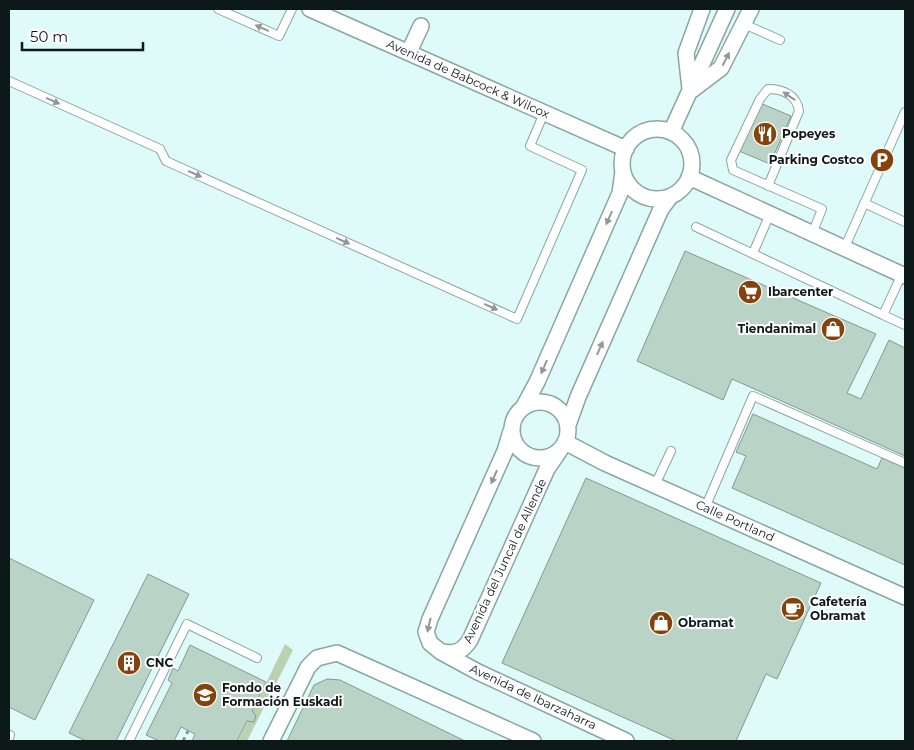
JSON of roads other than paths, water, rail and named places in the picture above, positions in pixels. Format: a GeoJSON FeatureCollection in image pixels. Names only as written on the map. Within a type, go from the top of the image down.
{"type":"FeatureCollection","features":[{"type":"Feature","properties":{"kind":"street","name":"Avenida de Babcock & Wilcox"},"geometry":{"type":"LineString","coordinates":[[310,9],[626,148]]}},
{"type":"Feature","properties":{"kind":"street"},"geometry":{"type":"LineString","coordinates":[[690,90],[686,53],[702,9]]}},
{"type":"Feature","properties":{"kind":"street"},"geometry":{"type":"LineString","coordinates":[[671,132],[727,9]]}},
{"type":"Feature","properties":{"kind":"street"},"geometry":{"type":"LineString","coordinates":[[690,90],[721,68],[751,9]]}},
{"type":"Feature","properties":{"kind":"street"},"geometry":{"type":"LineString","coordinates":[[409,52],[421,26]]}},
{"type":"Feature","properties":{"kind":"street"},"geometry":{"type":"LineString","coordinates":[[524,406],[537,382],[620,193],[622,160],[626,148],[640,134],[650,130],[671,132],[687,146],[691,162],[689,177],[678,192],[670,197],[658,199],[646,197],[635,192],[627,183],[622,172]]}},
{"type":"Feature","properties":{"kind":"street"},"geometry":{"type":"LineString","coordinates":[[689,177],[903,275]]}},
{"type":"Feature","properties":{"kind":"street"},"geometry":{"type":"LineString","coordinates":[[568,425],[578,397],[661,210],[670,197]]}},
{"type":"Feature","properties":{"kind":"street"},"geometry":{"type":"LineString","coordinates":[[441,652],[430,643],[426,632],[430,619],[505,451],[516,413],[524,406],[533,402],[543,401],[560,409],[568,425],[568,434],[563,446],[553,455],[544,458],[535,458],[519,450],[513,441],[511,431]]}},
{"type":"Feature","properties":{"kind":"street","name":"Calle Portland"},"geometry":{"type":"LineString","coordinates":[[563,446],[905,597]]}},
{"type":"Feature","properties":{"kind":"street","name":"Avenida del Juncal de Allende"},"geometry":{"type":"LineString","coordinates":[[441,652],[454,654],[464,649],[470,640],[547,469],[563,446]]}},
{"type":"Feature","properties":{"kind":"street","name":"Avenida de Ibarzaharra"},"geometry":{"type":"LineString","coordinates":[[441,652],[478,672],[626,741]]}},
{"type":"Feature","properties":{"kind":"street"},"geometry":{"type":"LineString","coordinates":[[271,741],[308,667],[317,658],[337,653],[533,741]]}},
{"type":"Feature","properties":{"kind":"lane"},"geometry":{"type":"LineString","coordinates":[[218,9],[279,36],[292,9]]}},
{"type":"Feature","properties":{"kind":"lane"},"geometry":{"type":"LineString","coordinates":[[744,24],[780,40]]}},
{"type":"Feature","properties":{"kind":"lane"},"geometry":{"type":"LineString","coordinates":[[9,81],[160,149],[166,162],[517,319],[582,170],[530,146],[544,113]]}},
{"type":"Feature","properties":{"kind":"lane"},"geometry":{"type":"LineString","coordinates":[[768,186],[800,111],[798,103],[792,95],[778,89],[768,89],[760,98],[731,160],[733,170],[768,186],[822,209],[812,234]]}},
{"type":"Feature","properties":{"kind":"lane"},"geometry":{"type":"LineString","coordinates":[[844,248],[905,112]]}},
{"type":"Feature","properties":{"kind":"lane"},"geometry":{"type":"LineString","coordinates":[[864,204],[905,222]]}},
{"type":"Feature","properties":{"kind":"lane"},"geometry":{"type":"LineString","coordinates":[[753,253],[770,214]]}},
{"type":"Feature","properties":{"kind":"lane"},"geometry":{"type":"LineString","coordinates":[[696,227],[905,325]]}},
{"type":"Feature","properties":{"kind":"lane"},"geometry":{"type":"LineString","coordinates":[[883,315],[903,275]]}},
{"type":"Feature","properties":{"kind":"lane"},"geometry":{"type":"LineString","coordinates":[[706,508],[753,396],[905,463]]}},
{"type":"Feature","properties":{"kind":"lane"},"geometry":{"type":"LineString","coordinates":[[655,485],[671,451]]}},
{"type":"Feature","properties":{"kind":"lane"},"geometry":{"type":"LineString","coordinates":[[129,741],[187,624],[257,658]]}},
{"type":"Feature","properties":{"kind":"place","name":"Popeyes"},"geometry":{"type":"Point","coordinates":[765,134]}},
{"type":"Feature","properties":{"kind":"place","name":"Parking Costco"},"geometry":{"type":"Point","coordinates":[882,160]}},
{"type":"Feature","properties":{"kind":"place","name":"Ibarcenter"},"geometry":{"type":"Point","coordinates":[750,292]}},
{"type":"Feature","properties":{"kind":"place","name":"Tiendanimal"},"geometry":{"type":"Point","coordinates":[833,329]}},
{"type":"Feature","properties":{"kind":"place","name":"Cafetería Obramat"},"geometry":{"type":"Point","coordinates":[793,609]}},
{"type":"Feature","properties":{"kind":"place","name":"Obramat"},"geometry":{"type":"Point","coordinates":[661,623]}},
{"type":"Feature","properties":{"kind":"place","name":"CNC"},"geometry":{"type":"Point","coordinates":[129,663]}},
{"type":"Feature","properties":{"kind":"place","name":"Fondo de Formación Euskadi"},"geometry":{"type":"Point","coordinates":[205,695]}}]}
